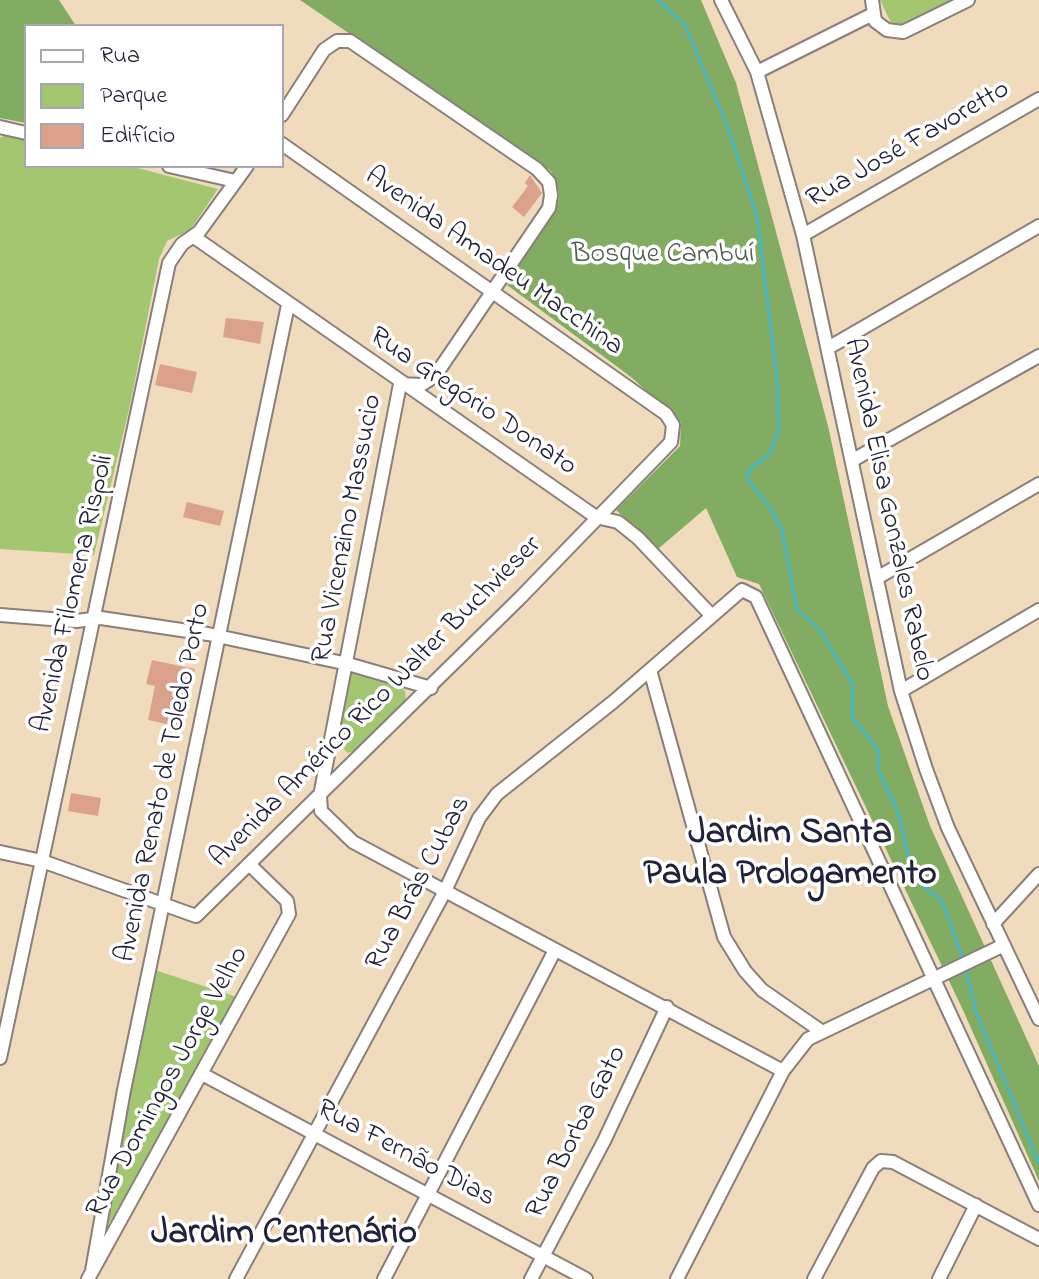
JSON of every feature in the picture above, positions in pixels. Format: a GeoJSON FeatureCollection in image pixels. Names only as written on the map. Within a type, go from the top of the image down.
{"type":"FeatureCollection","features":[{"type":"Feature","properties":{"kind":"street","name":"Avenida Elisa Gonzales Rabelo"},"geometry":{"type":"LineString","coordinates":[[721,0],[757,72],[803,235],[901,691],[948,828],[1039,1019]]}},
{"type":"Feature","properties":{"kind":"street"},"geometry":{"type":"LineString","coordinates":[[872,0],[873,14],[880,26],[903,32],[968,0]]}},
{"type":"Feature","properties":{"kind":"street"},"geometry":{"type":"LineString","coordinates":[[757,72],[873,14]]}},
{"type":"Feature","properties":{"kind":"street","name":"Rua Vicenzino Massucio"},"geometry":{"type":"LineString","coordinates":[[284,112],[320,54],[337,41],[350,41],[543,174],[550,189],[549,208],[435,376],[421,385],[400,384],[320,796]]}},
{"type":"Feature","properties":{"kind":"street","name":"Rua José Favoretto"},"geometry":{"type":"LineString","coordinates":[[803,235],[1039,99]]}},
{"type":"Feature","properties":{"kind":"street"},"geometry":{"type":"LineString","coordinates":[[0,127],[24,133]]}},
{"type":"Feature","properties":{"kind":"street","name":"Avenida Amadeu Macchina"},"geometry":{"type":"LineString","coordinates":[[284,145],[666,414],[673,425]]}},
{"type":"Feature","properties":{"kind":"street"},"geometry":{"type":"LineString","coordinates":[[178,168],[235,181]]}},
{"type":"Feature","properties":{"kind":"street","name":"Avenida Filomena Rispoli"},"geometry":{"type":"LineString","coordinates":[[0,1058],[91,618],[136,432],[169,263],[182,244],[194,237],[245,168]]}},
{"type":"Feature","properties":{"kind":"street"},"geometry":{"type":"LineString","coordinates":[[828,348],[1039,226]]}},
{"type":"Feature","properties":{"kind":"street","name":"Rua Gregório Donato"},"geometry":{"type":"LineString","coordinates":[[194,237],[400,384],[596,517],[618,522],[638,538],[712,616]]}},
{"type":"Feature","properties":{"kind":"street","name":"Avenida Renato de Toledo Porto"},"geometry":{"type":"LineString","coordinates":[[90,1275],[124,1090],[288,305]]}},
{"type":"Feature","properties":{"kind":"street"},"geometry":{"type":"LineString","coordinates":[[853,460],[1039,356]]}},
{"type":"Feature","properties":{"kind":"street","name":"Avenida Américo Rico Walter Buchvieser"},"geometry":{"type":"LineString","coordinates":[[163,906],[196,916],[431,688],[667,447],[673,425]]}},
{"type":"Feature","properties":{"kind":"street"},"geometry":{"type":"LineString","coordinates":[[877,578],[1039,484]]}},
{"type":"Feature","properties":{"kind":"street","name":"Rua Brás Cubas"},"geometry":{"type":"LineString","coordinates":[[236,1279],[444,893],[460,854],[497,794],[650,670],[742,590],[756,597],[894,897],[937,980]]}},
{"type":"Feature","properties":{"kind":"street"},"geometry":{"type":"LineString","coordinates":[[901,691],[1039,610]]}},
{"type":"Feature","properties":{"kind":"street"},"geometry":{"type":"LineString","coordinates":[[0,615],[76,621],[91,618],[221,637],[348,664],[431,688]]}},
{"type":"Feature","properties":{"kind":"street"},"geometry":{"type":"LineString","coordinates":[[650,670],[724,937],[745,971],[762,990],[821,1031]]}},
{"type":"Feature","properties":{"kind":"street"},"geometry":{"type":"LineString","coordinates":[[320,796],[321,811],[353,842],[554,952],[667,1007],[783,1071]]}},
{"type":"Feature","properties":{"kind":"street"},"geometry":{"type":"LineString","coordinates":[[0,852],[42,861],[163,906]]}},
{"type":"Feature","properties":{"kind":"street","name":"Rua Domingos Jorge Velho"},"geometry":{"type":"LineString","coordinates":[[90,1275],[290,910],[287,901],[250,865]]}},
{"type":"Feature","properties":{"kind":"street"},"geometry":{"type":"LineString","coordinates":[[993,924],[1039,874]]}},
{"type":"Feature","properties":{"kind":"street"},"geometry":{"type":"LineString","coordinates":[[677,1279],[783,1071],[808,1039],[951,974],[1004,945]]}},
{"type":"Feature","properties":{"kind":"street"},"geometry":{"type":"LineString","coordinates":[[384,1279],[554,952]]}},
{"type":"Feature","properties":{"kind":"street"},"geometry":{"type":"LineString","coordinates":[[937,980],[1039,1205]]}},
{"type":"Feature","properties":{"kind":"street","name":"Rua Borba Gato"},"geometry":{"type":"LineString","coordinates":[[531,1279],[604,1141],[667,1007]]}},
{"type":"Feature","properties":{"kind":"street","name":"Rua Fernão Dias"},"geometry":{"type":"LineString","coordinates":[[202,1074],[586,1279]]}},
{"type":"Feature","properties":{"kind":"street"},"geometry":{"type":"LineString","coordinates":[[814,1279],[873,1168],[881,1161],[893,1162],[1039,1239]]}},
{"type":"Feature","properties":{"kind":"street"},"geometry":{"type":"LineString","coordinates":[[939,1279],[976,1205]]}},
{"type":"Feature","properties":{"kind":"green space"},"geometry":{"type":"Polygon","coordinates":[[[0,0],[59,0],[75,24],[24,24],[24,123],[0,118],[0,0]]]}},
{"type":"Feature","properties":{"kind":"green space","name":"Bosque Cambuí"},"geometry":{"type":"Polygon","coordinates":[[[300,0],[701,0],[736,83],[828,426],[888,706],[930,826],[1039,1066],[1039,1181],[962,1008],[759,584],[737,577],[706,508],[658,549],[616,510],[680,446],[681,422],[631,377],[507,285],[558,203],[559,192],[551,171],[300,0]]]}},
{"type":"Feature","properties":{"kind":"green space"},"geometry":{"type":"Polygon","coordinates":[[[880,0],[955,0],[903,26],[891,23],[880,0]]]}},
{"type":"Feature","properties":{"kind":"green space"},"geometry":{"type":"Polygon","coordinates":[[[7,134],[24,138],[24,168],[138,168],[218,189],[190,230],[167,241],[159,259],[130,405],[94,555],[0,549],[0,138],[7,134]]]}},
{"type":"Feature","properties":{"kind":"green space"},"geometry":{"type":"Polygon","coordinates":[[[356,671],[399,685],[405,691],[406,701],[355,750],[348,753],[336,741],[346,677],[356,671]]]}},
{"type":"Feature","properties":{"kind":"green space"},"geometry":{"type":"Polygon","coordinates":[[[155,970],[240,998],[110,1222],[105,1218],[155,970]]]}},
{"type":"Feature","properties":{"kind":"building"},"geometry":{"type":"Polygon","coordinates":[[[530,175],[542,193],[524,217],[512,207],[528,186],[525,183],[530,175]]]}},
{"type":"Feature","properties":{"kind":"building"},"geometry":{"type":"Polygon","coordinates":[[[226,318],[264,322],[260,344],[223,337],[226,318]]]}},
{"type":"Feature","properties":{"kind":"building"},"geometry":{"type":"Polygon","coordinates":[[[160,364],[197,372],[192,393],[155,385],[160,364]]]}},
{"type":"Feature","properties":{"kind":"building"},"geometry":{"type":"Polygon","coordinates":[[[187,502],[224,511],[220,526],[183,517],[187,502]]]}},
{"type":"Feature","properties":{"kind":"building"},"geometry":{"type":"Polygon","coordinates":[[[152,660],[195,669],[180,727],[148,720],[155,686],[146,684],[152,660]]]}},
{"type":"Feature","properties":{"kind":"building"},"geometry":{"type":"Polygon","coordinates":[[[71,793],[101,798],[98,816],[68,811],[71,793]]]}},
{"type":"Feature","properties":{"kind":"waterway"},"geometry":{"type":"LineString","coordinates":[[658,0],[685,25],[727,125],[757,217],[777,378],[779,426],[771,453],[750,469],[747,479],[772,510],[782,531],[797,609],[819,629],[853,684],[852,717],[878,750],[879,771],[898,812],[912,872],[917,881],[942,901],[963,959]]}},
{"type":"Feature","properties":{"kind":"waterway"},"geometry":{"type":"LineString","coordinates":[[965,967],[976,1012],[1039,1163]]}},
{"type":"Feature","properties":{"kind":"district","name":"Jardim Santa Paula Prologamento"},"geometry":{"type":"Point","coordinates":[790,856]}},
{"type":"Feature","properties":{"kind":"district","name":"Jardim Centenário"},"geometry":{"type":"Point","coordinates":[284,1236]}}]}
